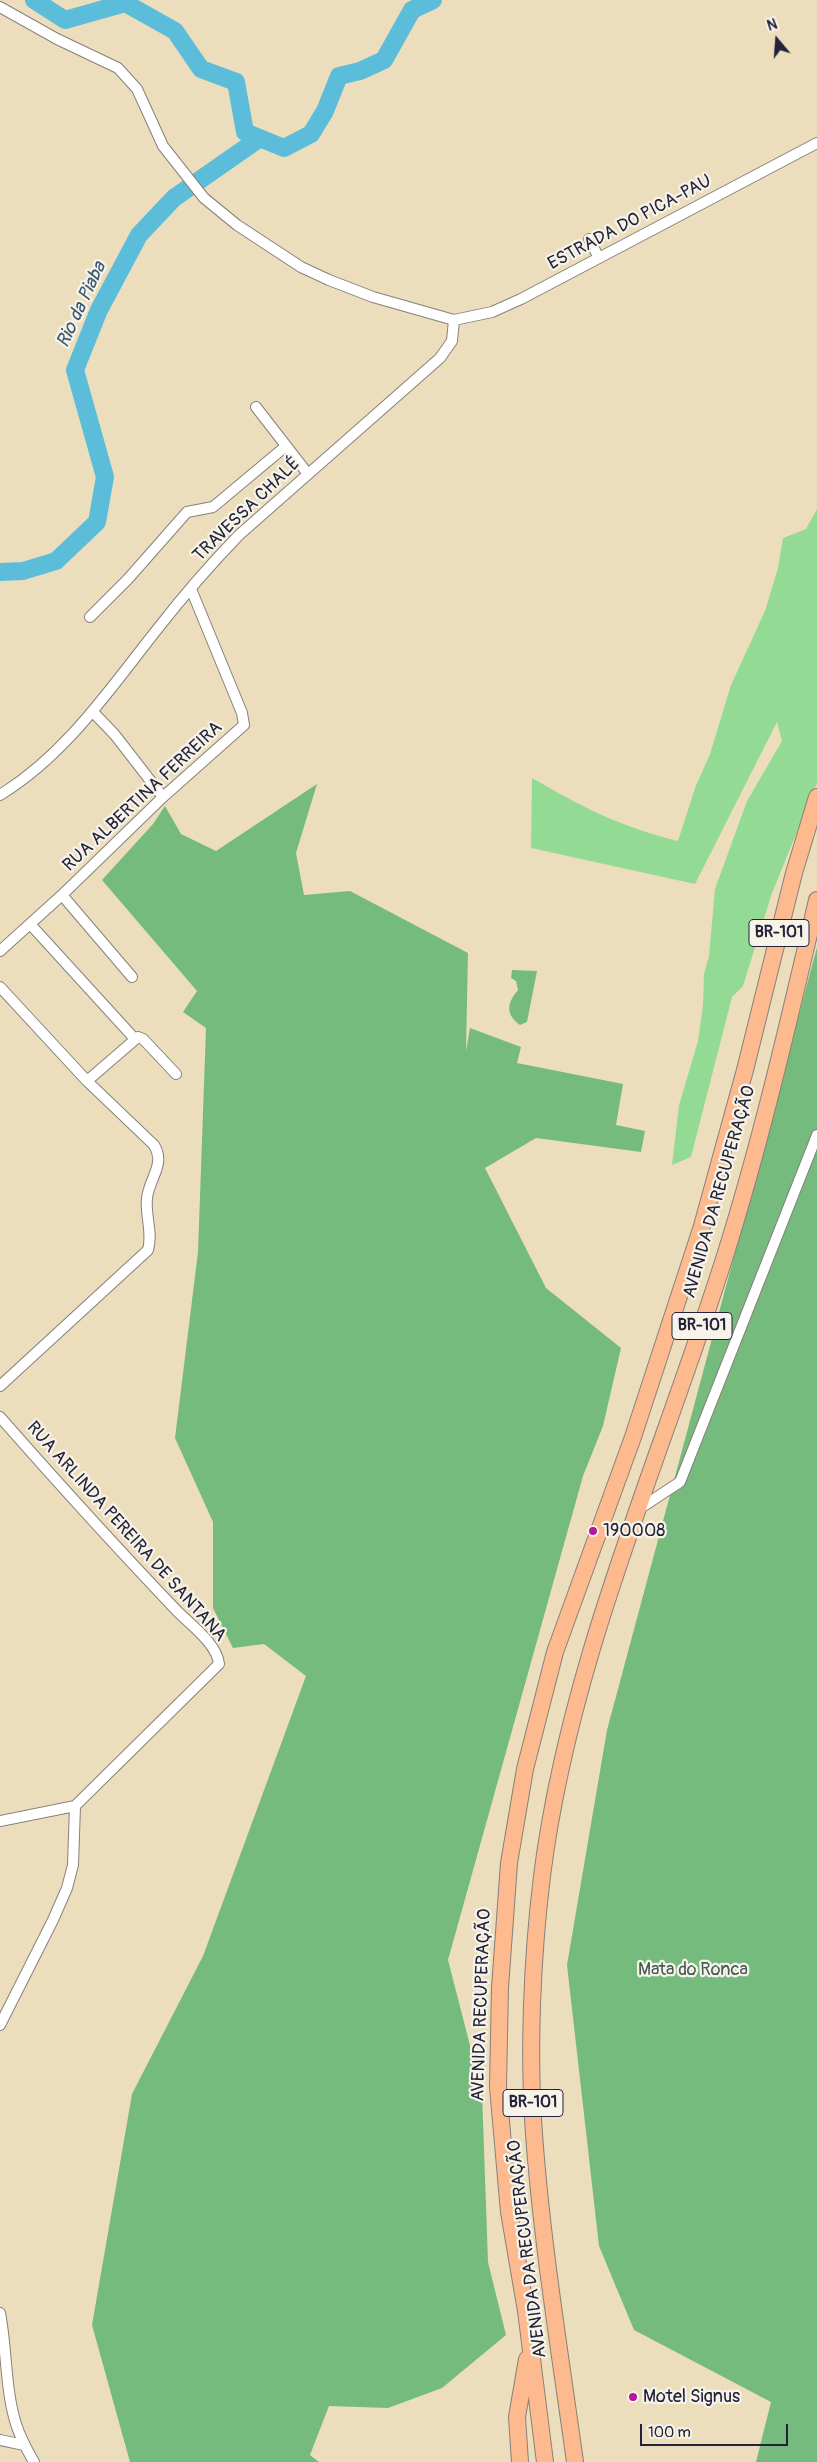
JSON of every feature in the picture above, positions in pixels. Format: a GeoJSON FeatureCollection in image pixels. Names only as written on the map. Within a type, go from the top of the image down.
{"type":"FeatureCollection","features":[{"type":"Feature","properties":{"kind":"highway","name":"AVENIDA RECUPERAÇÃO"},"geometry":{"type":"LineString","coordinates":[[530,2347],[509,2212],[500,2119],[498,2068],[500,1988],[509,1863],[525,1769],[551,1667],[568,1612],[633,1437],[705,1217],[745,1070],[794,873],[817,797]]}},
{"type":"Feature","properties":{"kind":"highway","name":"AVENIDA DA RECUPERAÇÃO"},"geometry":{"type":"LineString","coordinates":[[575,2462],[534,2134],[532,2041],[542,1878],[560,1764],[594,1636],[724,1258],[786,1030],[817,900]]}},
{"type":"Feature","properties":{"kind":"highway","name":"AVENIDA DA RECUPERAÇÃO"},"geometry":{"type":"LineString","coordinates":[[530,2347],[545,2462]]}},
{"type":"Feature","properties":{"kind":"highway"},"geometry":{"type":"LineString","coordinates":[[520,2462],[517,2417],[530,2347]]}},
{"type":"Feature","properties":{"kind":"street"},"geometry":{"type":"LineString","coordinates":[[0,6],[57,39],[118,68],[137,89],[163,146],[184,174],[204,198],[238,225],[280,254],[329,280],[373,297],[454,320]]}},
{"type":"Feature","properties":{"kind":"street","name":"ESTRADA DO PICA-PAU"},"geometry":{"type":"LineString","coordinates":[[454,320],[492,312],[817,143]]}},
{"type":"Feature","properties":{"kind":"street"},"geometry":{"type":"LineString","coordinates":[[589,239],[599,258]]}},
{"type":"Feature","properties":{"kind":"street","name":"TRAVESSA CHALÉ"},"geometry":{"type":"LineString","coordinates":[[0,795],[36,769],[94,713],[208,567],[239,535],[440,358],[452,341],[454,320]]}},
{"type":"Feature","properties":{"kind":"street"},"geometry":{"type":"LineString","coordinates":[[256,407],[308,474]]}},
{"type":"Feature","properties":{"kind":"street"},"geometry":{"type":"LineString","coordinates":[[90,617],[128,579],[187,512],[213,507],[286,446]]}},
{"type":"Feature","properties":{"kind":"street","name":"RUA ALBERTINA FERREIRA"},"geometry":{"type":"LineString","coordinates":[[0,950],[62,895],[162,797],[244,725],[242,714],[191,589]]}},
{"type":"Feature","properties":{"kind":"street"},"geometry":{"type":"LineString","coordinates":[[94,713],[115,735],[162,797]]}},
{"type":"Feature","properties":{"kind":"street"},"geometry":{"type":"LineString","coordinates":[[62,895],[132,978]]}},
{"type":"Feature","properties":{"kind":"street"},"geometry":{"type":"LineString","coordinates":[[30,924],[136,1038],[144,1039],[176,1074]]}},
{"type":"Feature","properties":{"kind":"street"},"geometry":{"type":"LineString","coordinates":[[0,987],[87,1081],[154,1145],[159,1157],[158,1167],[147,1198],[151,1240],[148,1250],[0,1386]]}},
{"type":"Feature","properties":{"kind":"street"},"geometry":{"type":"LineString","coordinates":[[87,1081],[136,1038]]}},
{"type":"Feature","properties":{"kind":"street"},"geometry":{"type":"LineString","coordinates":[[638,1509],[680,1482],[817,1135]]}},
{"type":"Feature","properties":{"kind":"street","name":"RUA ARLINDA PEREIRA DE SANTANA"},"geometry":{"type":"LineString","coordinates":[[0,1417],[114,1544],[204,1638],[218,1657],[218,1664],[213,1672],[113,1767],[75,1806]]}},
{"type":"Feature","properties":{"kind":"street"},"geometry":{"type":"LineString","coordinates":[[0,1821],[75,1806],[73,1865],[67,1888],[0,2025]]}},
{"type":"Feature","properties":{"kind":"street"},"geometry":{"type":"LineString","coordinates":[[0,2313],[6,2345],[12,2410],[24,2445],[34,2462]]}},
{"type":"Feature","properties":{"kind":"street"},"geometry":{"type":"LineString","coordinates":[[0,2440],[24,2445]]}},
{"type":"Feature","properties":{"kind":"green space"},"geometry":{"type":"Polygon","coordinates":[[[817,509],[817,783],[772,893],[743,986],[732,997],[691,1157],[672,1165],[679,1105],[698,1041],[715,889],[747,801],[782,741],[777,722],[695,884],[531,848],[532,778],[620,823],[678,841],[695,788],[710,754],[731,685],[765,611],[778,568],[783,538],[806,529],[817,509]]]}},
{"type":"Feature","properties":{"kind":"green space"},"geometry":{"type":"Polygon","coordinates":[[[317,784],[296,853],[304,895],[350,891],[468,953],[466,1051],[470,1028],[521,1047],[517,1063],[623,1084],[616,1125],[645,1131],[641,1152],[536,1138],[485,1168],[546,1288],[621,1348],[603,1426],[583,1476],[448,1960],[482,2092],[488,2262],[506,2335],[442,2388],[388,2408],[329,2406],[310,2455],[319,2462],[130,2462],[92,2325],[132,2094],[203,1956],[306,1676],[264,1644],[233,1648],[213,1608],[213,1522],[175,1438],[198,1252],[206,1028],[183,1012],[197,991],[102,880],[153,824],[165,806],[181,834],[216,851],[317,784]]]}},
{"type":"Feature","properties":{"kind":"green space","name":"Mata do Ronca"},"geometry":{"type":"Polygon","coordinates":[[[817,947],[817,2462],[756,2462],[771,2402],[634,2330],[599,2246],[567,1965],[607,1730],[817,947]]]}},
{"type":"Feature","properties":{"kind":"green space"},"geometry":{"type":"Polygon","coordinates":[[[512,970],[537,971],[527,1022],[520,1025],[512,1017],[509,1008],[518,990],[516,981],[511,978],[512,970]]]}},
{"type":"Feature","properties":{"kind":"waterway"},"geometry":{"type":"LineString","coordinates":[[34,0],[65,20],[125,3],[175,31],[201,69],[236,82],[245,132],[284,148],[311,134],[325,111],[339,76],[360,71],[384,60],[412,10],[433,0]]}},
{"type":"Feature","properties":{"kind":"waterway","name":"Rio da Piaba"},"geometry":{"type":"LineString","coordinates":[[0,572],[23,571],[56,561],[97,522],[105,477],[75,370],[99,310],[139,235],[174,198],[260,138]]}},
{"type":"Feature","properties":{"kind":"place","name":"190008"},"geometry":{"type":"Point","coordinates":[593,1531]}},
{"type":"Feature","properties":{"kind":"place","name":"Motel Signus"},"geometry":{"type":"Point","coordinates":[633,2397]}}]}
